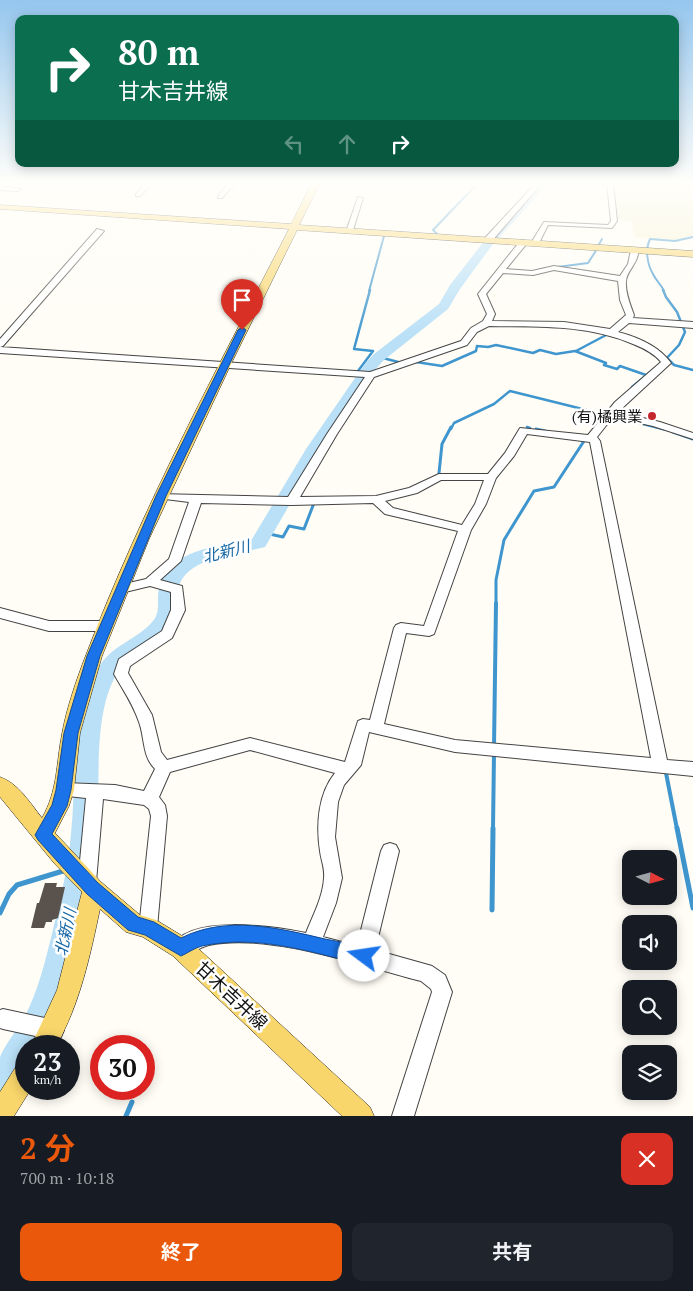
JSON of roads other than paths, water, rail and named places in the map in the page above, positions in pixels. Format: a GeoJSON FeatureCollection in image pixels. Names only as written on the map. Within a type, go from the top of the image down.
{"type":"FeatureCollection","features":[{"type":"Feature","properties":{"kind":"main road"},"geometry":{"type":"LineString","coordinates":[[0,785],[12,796],[43,835],[69,790],[71,733],[94,656],[121,589],[161,496],[289,235]]}},
{"type":"Feature","properties":{"kind":"main road"},"geometry":{"type":"LineString","coordinates":[[421,235],[693,254]]}},
{"type":"Feature","properties":{"kind":"main road","name":"甘木吉井線"},"geometry":{"type":"LineString","coordinates":[[43,835],[80,875],[134,924],[148,928],[181,948],[361,1116]]}},
{"type":"Feature","properties":{"kind":"main road"},"geometry":{"type":"LineString","coordinates":[[48,1034],[67,996],[80,875]]}},
{"type":"Feature","properties":{"kind":"main road"},"geometry":{"type":"LineString","coordinates":[[0,1115],[15,1091]]}},
{"type":"Feature","properties":{"kind":"street"},"geometry":{"type":"LineString","coordinates":[[0,344],[96,235]]}},
{"type":"Feature","properties":{"kind":"street"},"geometry":{"type":"LineString","coordinates":[[491,240],[495,235]]}},
{"type":"Feature","properties":{"kind":"street"},"geometry":{"type":"LineString","coordinates":[[535,243],[539,235]]}},
{"type":"Feature","properties":{"kind":"street"},"geometry":{"type":"LineString","coordinates":[[487,323],[491,314],[482,294],[524,242]]}},
{"type":"Feature","properties":{"kind":"street"},"geometry":{"type":"LineString","coordinates":[[613,331],[627,320],[630,314],[624,300],[622,279],[642,250]]}},
{"type":"Feature","properties":{"kind":"street"},"geometry":{"type":"LineString","coordinates":[[501,271],[533,273],[554,268],[622,279]]}},
{"type":"Feature","properties":{"kind":"street"},"geometry":{"type":"LineString","coordinates":[[627,320],[686,324]]}},
{"type":"Feature","properties":{"kind":"street"},"geometry":{"type":"LineString","coordinates":[[0,350],[367,374],[464,342],[474,330],[487,323],[560,323],[613,331],[659,353],[665,361],[619,404],[610,416],[587,438]]}},
{"type":"Feature","properties":{"kind":"street"},"geometry":{"type":"LineString","coordinates":[[286,501],[332,434],[367,374]]}},
{"type":"Feature","properties":{"kind":"street"},"geometry":{"type":"LineString","coordinates":[[610,416],[693,436]]}},
{"type":"Feature","properties":{"kind":"street"},"geometry":{"type":"LineString","coordinates":[[376,726],[401,628],[429,630],[465,529],[470,524],[488,488],[491,477],[510,454],[524,430],[587,438],[595,442],[660,766]]}},
{"type":"Feature","properties":{"kind":"street"},"geometry":{"type":"LineString","coordinates":[[161,496],[196,499],[286,501],[378,500],[413,491],[439,477],[491,477]]}},
{"type":"Feature","properties":{"kind":"street"},"geometry":{"type":"LineString","coordinates":[[150,582],[175,561],[196,499]]}},
{"type":"Feature","properties":{"kind":"street"},"geometry":{"type":"LineString","coordinates":[[378,500],[389,511],[465,529]]}},
{"type":"Feature","properties":{"kind":"street"},"geometry":{"type":"LineString","coordinates":[[121,589],[150,582],[177,589],[178,610],[166,634],[124,663],[121,674],[135,694],[148,724],[149,741],[156,762],[164,767],[250,744],[346,769]]}},
{"type":"Feature","properties":{"kind":"street"},"geometry":{"type":"LineString","coordinates":[[0,613],[49,626],[106,626]]}},
{"type":"Feature","properties":{"kind":"street"},"geometry":{"type":"LineString","coordinates":[[311,943],[332,885],[333,875],[325,828],[327,809],[333,792],[346,769],[353,765],[363,725],[376,726],[455,746],[693,769]]}},
{"type":"Feature","properties":{"kind":"street"},"geometry":{"type":"LineString","coordinates":[[148,798],[155,789],[164,767]]}},
{"type":"Feature","properties":{"kind":"street"},"geometry":{"type":"LineString","coordinates":[[69,790],[115,792],[148,798],[157,805],[159,816],[148,928]]}},
{"type":"Feature","properties":{"kind":"street"},"geometry":{"type":"LineString","coordinates":[[80,875],[95,791]]}},
{"type":"Feature","properties":{"kind":"street"},"geometry":{"type":"LineString","coordinates":[[364,956],[390,851]]}},
{"type":"Feature","properties":{"kind":"street"},"geometry":{"type":"LineString","coordinates":[[181,948],[188,943],[202,938],[243,932],[276,936],[364,956],[425,974],[438,982],[442,992],[403,1116]]}},
{"type":"Feature","properties":{"kind":"street"},"geometry":{"type":"LineString","coordinates":[[3,1019],[26,1022],[48,1034]]}},
{"type":"Feature","properties":{"kind":"waterway","name":"北新川"},"geometry":{"type":"LineString","coordinates":[[0,1084],[36,1027],[50,993],[57,969],[73,904],[82,855],[88,742],[97,698],[109,668],[115,661],[152,635],[161,625],[169,609],[169,587],[174,575],[183,566],[207,554],[259,543],[314,449],[369,368],[379,357],[444,306],[454,288],[495,235]]}},
{"type":"Feature","properties":{"kind":"waterway"},"geometry":{"type":"LineString","coordinates":[[369,291],[384,236]]}},
{"type":"Feature","properties":{"kind":"waterway"},"geometry":{"type":"LineString","coordinates":[[664,291],[649,266],[647,252],[650,239],[675,241],[693,237]]}},
{"type":"Feature","properties":{"kind":"waterway"},"geometry":{"type":"LineString","coordinates":[[598,246],[602,239]]}},
{"type":"Feature","properties":{"kind":"waterway"},"geometry":{"type":"LineString","coordinates":[[542,269],[588,263],[597,249]]}},
{"type":"Feature","properties":{"kind":"waterway"},"geometry":{"type":"LineString","coordinates":[[358,371],[373,351],[354,349],[370,290]]}},
{"type":"Feature","properties":{"kind":"waterway"},"geometry":{"type":"LineString","coordinates":[[663,290],[677,312],[685,332],[679,345],[665,360]]}},
{"type":"Feature","properties":{"kind":"waterway"},"geometry":{"type":"LineString","coordinates":[[576,351],[608,334]]}},
{"type":"Feature","properties":{"kind":"waterway"},"geometry":{"type":"LineString","coordinates":[[416,362],[442,366],[476,351],[477,346],[488,347],[496,345],[533,353],[540,350],[556,354],[575,351],[606,363],[604,365],[617,369],[620,366],[646,375]]}},
{"type":"Feature","properties":{"kind":"waterway"},"geometry":{"type":"LineString","coordinates":[[379,357],[402,363]]}},
{"type":"Feature","properties":{"kind":"waterway"},"geometry":{"type":"LineString","coordinates":[[668,359],[674,365],[693,370]]}},
{"type":"Feature","properties":{"kind":"waterway"},"geometry":{"type":"LineString","coordinates":[[632,387],[654,369]]}},
{"type":"Feature","properties":{"kind":"waterway"},"geometry":{"type":"LineString","coordinates":[[451,429],[454,423],[494,404],[510,391],[663,429]]}},
{"type":"Feature","properties":{"kind":"waterway"},"geometry":{"type":"LineString","coordinates":[[439,473],[442,444],[451,427]]}},
{"type":"Feature","properties":{"kind":"waterway"},"geometry":{"type":"LineString","coordinates":[[658,427],[664,429]]}},
{"type":"Feature","properties":{"kind":"waterway"},"geometry":{"type":"LineString","coordinates":[[536,429],[545,431]]}},
{"type":"Feature","properties":{"kind":"waterway"},"geometry":{"type":"LineString","coordinates":[[673,432],[693,439]]}},
{"type":"Feature","properties":{"kind":"waterway"},"geometry":{"type":"LineString","coordinates":[[496,603],[496,580],[504,540],[534,491],[554,487],[586,438]]}},
{"type":"Feature","properties":{"kind":"waterway"},"geometry":{"type":"LineString","coordinates":[[265,533],[283,537],[289,526],[304,529],[314,503],[317,503]]}},
{"type":"Feature","properties":{"kind":"waterway"},"geometry":{"type":"LineString","coordinates":[[494,747],[496,603]]}},
{"type":"Feature","properties":{"kind":"waterway"},"geometry":{"type":"LineString","coordinates":[[493,829],[494,753]]}},
{"type":"Feature","properties":{"kind":"waterway"},"geometry":{"type":"LineString","coordinates":[[666,773],[677,829]]}},
{"type":"Feature","properties":{"kind":"waterway"},"geometry":{"type":"LineString","coordinates":[[492,910],[493,828]]}},
{"type":"Feature","properties":{"kind":"waterway"},"geometry":{"type":"LineString","coordinates":[[677,828],[693,908]]}},
{"type":"Feature","properties":{"kind":"waterway"},"geometry":{"type":"LineString","coordinates":[[0,913],[9,894],[17,885],[63,871]]}},
{"type":"Feature","properties":{"kind":"waterway"},"geometry":{"type":"LineString","coordinates":[[126,1116],[132,1102]]}},
{"type":"Feature","properties":{"kind":"place","name":"(有)橘興業"},"geometry":{"type":"Point","coordinates":[652,416]}}]}
